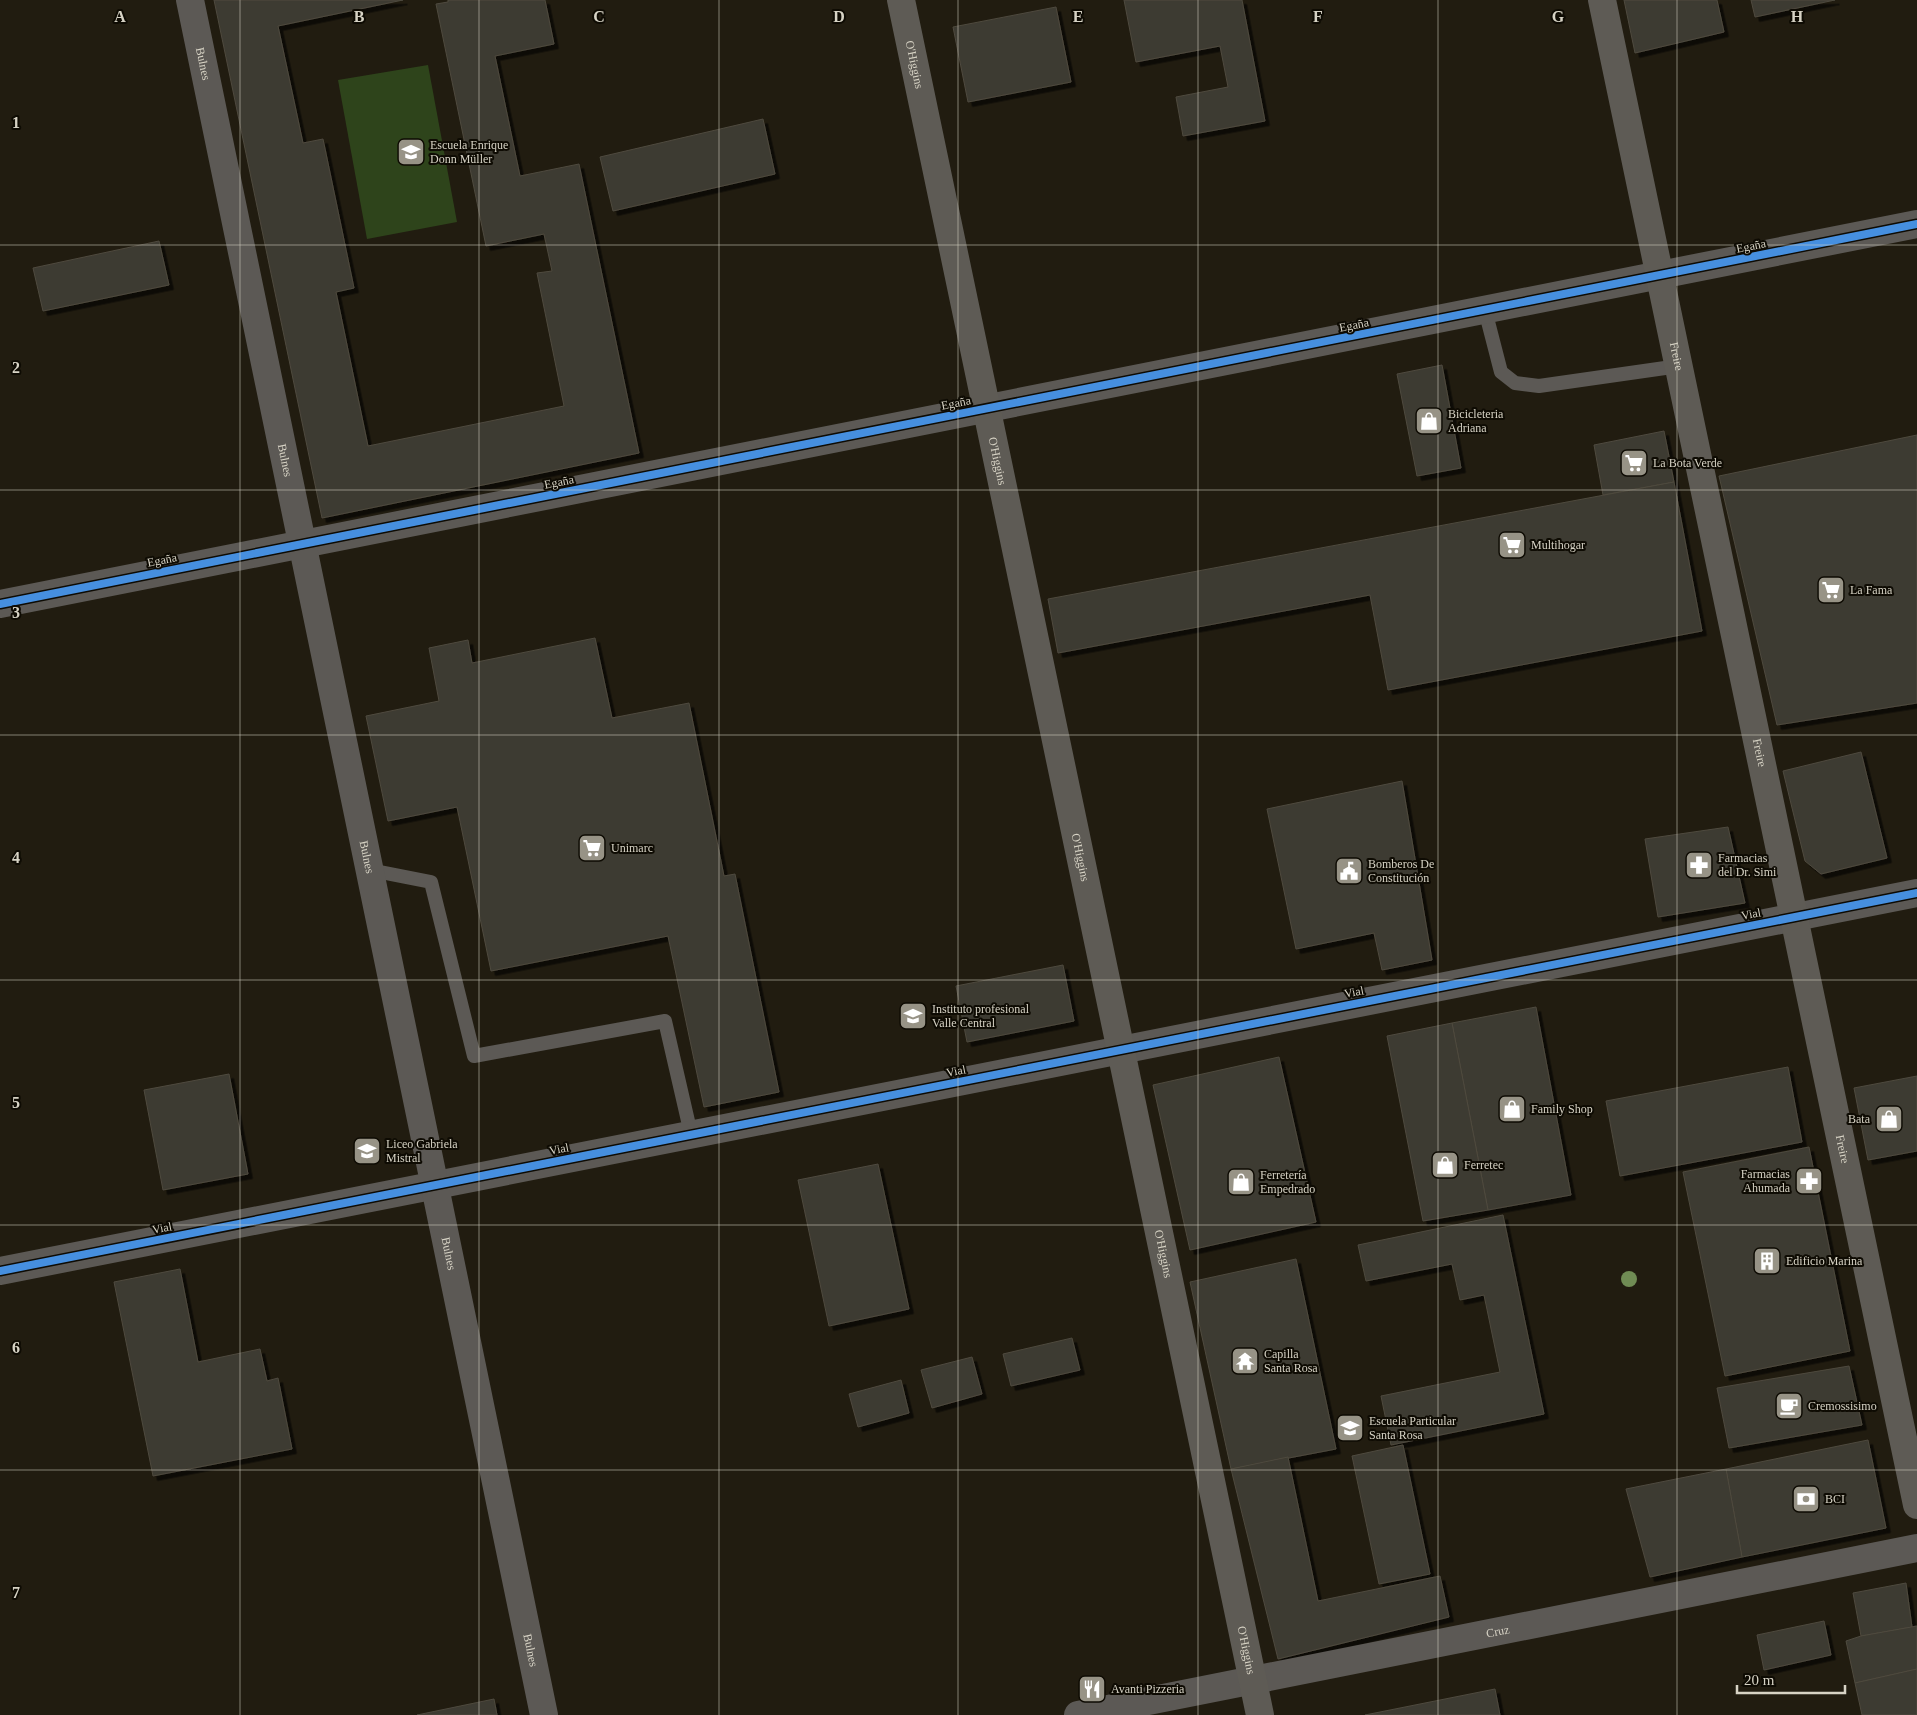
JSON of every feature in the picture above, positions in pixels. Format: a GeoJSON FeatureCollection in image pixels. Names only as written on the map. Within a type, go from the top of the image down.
{"type":"FeatureCollection","features":[{"type":"Feature","properties":{"kind":"main road","name":"O'Higgins"},"geometry":{"type":"LineString","coordinates":[[901,0],[1260,1715]]}},
{"type":"Feature","properties":{"kind":"main road","name":"Freire"},"geometry":{"type":"LineString","coordinates":[[1602,0],[1917,1506]]}},
{"type":"Feature","properties":{"kind":"street","name":"Bulnes"},"geometry":{"type":"LineString","coordinates":[[190,0],[544,1715]]}},
{"type":"Feature","properties":{"kind":"street","name":"Egaña"},"geometry":{"type":"LineString","coordinates":[[0,604],[1917,224]]}},
{"type":"Feature","properties":{"kind":"street","name":"Vial"},"geometry":{"type":"LineString","coordinates":[[0,1271],[1917,892]]}},
{"type":"Feature","properties":{"kind":"street","name":"Cruz"},"geometry":{"type":"LineString","coordinates":[[1078,1715],[1917,1548]]}},
{"type":"Feature","properties":{"kind":"lane"},"geometry":{"type":"LineString","coordinates":[[1485,310],[1501,372],[1516,383],[1539,386],[1678,366]]}},
{"type":"Feature","properties":{"kind":"lane"},"geometry":{"type":"LineString","coordinates":[[370,870],[431,882],[474,1056],[665,1021],[691,1134]]}},
{"type":"Feature","properties":{"kind":"green space"},"geometry":{"type":"Polygon","coordinates":[[[428,65],[457,222],[367,239],[338,80],[428,65]]]}},
{"type":"Feature","properties":{"kind":"building"},"geometry":{"type":"Polygon","coordinates":[[[214,0],[403,0],[278,26],[303,143],[323,139],[354,288],[336,292],[368,446],[564,406],[537,273],[552,271],[544,234],[486,246],[436,4],[448,2],[448,0],[545,0],[554,44],[495,56],[520,176],[579,164],[639,453],[322,518],[214,0]]]}},
{"type":"Feature","properties":{"kind":"building"},"geometry":{"type":"Polygon","coordinates":[[[1124,0],[1242,0],[1265,121],[1183,136],[1176,97],[1228,87],[1220,46],[1136,62],[1124,0]]]}},
{"type":"Feature","properties":{"kind":"building"},"geometry":{"type":"Polygon","coordinates":[[[1624,0],[1717,0],[1724,32],[1635,53],[1624,0]]]}},
{"type":"Feature","properties":{"kind":"building"},"geometry":{"type":"Polygon","coordinates":[[[1751,0],[1835,0],[1755,17],[1751,0]]]}},
{"type":"Feature","properties":{"kind":"building"},"geometry":{"type":"Polygon","coordinates":[[[1056,7],[1071,82],[968,102],[953,27],[1056,7]]]}},
{"type":"Feature","properties":{"kind":"building"},"geometry":{"type":"Polygon","coordinates":[[[763,119],[775,174],[613,211],[600,157],[763,119]]]}},
{"type":"Feature","properties":{"kind":"building"},"geometry":{"type":"Polygon","coordinates":[[[159,241],[169,285],[43,311],[33,268],[159,241]]]}},
{"type":"Feature","properties":{"kind":"building","name":"Bicicleteria Adriana"},"geometry":{"type":"Polygon","coordinates":[[[1442,365],[1461,468],[1417,476],[1397,374],[1442,365]]]}},
{"type":"Feature","properties":{"kind":"building","name":"La Bota Verde"},"geometry":{"type":"Polygon","coordinates":[[[1664,431],[1674,482],[1603,495],[1594,445],[1664,431]]]}},
{"type":"Feature","properties":{"kind":"building","name":"La Fama"},"geometry":{"type":"Polygon","coordinates":[[[1917,435],[1917,703],[1777,725],[1719,476],[1917,435]]]}},
{"type":"Feature","properties":{"kind":"building","name":"Multihogar"},"geometry":{"type":"Polygon","coordinates":[[[1674,482],[1702,631],[1388,690],[1370,595],[1058,653],[1048,599],[1674,482]]]}},
{"type":"Feature","properties":{"kind":"building","name":"Unimarc"},"geometry":{"type":"Polygon","coordinates":[[[595,638],[612,718],[689,703],[724,876],[735,874],[779,1092],[704,1107],[668,936],[491,971],[457,807],[388,821],[366,716],[439,701],[429,648],[468,640],[472,663],[595,638]]]}},
{"type":"Feature","properties":{"kind":"building"},"geometry":{"type":"Polygon","coordinates":[[[1861,752],[1887,858],[1821,874],[1805,861],[1783,771],[1861,752]]]}},
{"type":"Feature","properties":{"kind":"building","name":"Bomberos De Constitución"},"geometry":{"type":"Polygon","coordinates":[[[1402,781],[1432,960],[1382,970],[1374,933],[1296,949],[1267,809],[1402,781]]]}},
{"type":"Feature","properties":{"kind":"building"},"geometry":{"type":"Polygon","coordinates":[[[1728,827],[1745,903],[1658,917],[1645,839],[1728,827]]]}},
{"type":"Feature","properties":{"kind":"building"},"geometry":{"type":"Polygon","coordinates":[[[1063,965],[1074,1021],[967,1042],[956,986],[1063,965]]]}},
{"type":"Feature","properties":{"kind":"building","name":"Family Shop"},"geometry":{"type":"Polygon","coordinates":[[[1536,1007],[1571,1195],[1488,1210],[1452,1023],[1536,1007]]]}},
{"type":"Feature","properties":{"kind":"building","name":"Ferretec"},"geometry":{"type":"Polygon","coordinates":[[[1452,1023],[1488,1210],[1423,1221],[1387,1036],[1452,1023]]]}},
{"type":"Feature","properties":{"kind":"building","name":"Ferretería Empedrado"},"geometry":{"type":"Polygon","coordinates":[[[1279,1057],[1316,1222],[1190,1250],[1153,1085],[1279,1057]]]}},
{"type":"Feature","properties":{"kind":"building"},"geometry":{"type":"Polygon","coordinates":[[[1788,1067],[1802,1142],[1620,1176],[1606,1101],[1788,1067]]]}},
{"type":"Feature","properties":{"kind":"building"},"geometry":{"type":"Polygon","coordinates":[[[229,1074],[248,1174],[163,1190],[144,1090],[229,1074]]]}},
{"type":"Feature","properties":{"kind":"building","name":"Bata"},"geometry":{"type":"Polygon","coordinates":[[[1917,1076],[1917,1151],[1868,1160],[1854,1088],[1917,1076]]]}},
{"type":"Feature","properties":{"kind":"building","name":"Edificio Marina"},"geometry":{"type":"Polygon","coordinates":[[[1809,1147],[1850,1351],[1725,1376],[1683,1172],[1809,1147]]]}},
{"type":"Feature","properties":{"kind":"building"},"geometry":{"type":"Polygon","coordinates":[[[878,1164],[909,1309],[829,1326],[798,1180],[878,1164]]]}},
{"type":"Feature","properties":{"kind":"building"},"geometry":{"type":"Polygon","coordinates":[[[1503,1215],[1544,1414],[1391,1445],[1381,1396],[1500,1372],[1484,1295],[1460,1300],[1452,1264],[1366,1281],[1358,1245],[1503,1215]]]}},
{"type":"Feature","properties":{"kind":"building"},"geometry":{"type":"Polygon","coordinates":[[[1296,1259],[1336,1449],[1231,1469],[1190,1282],[1296,1259]]]}},
{"type":"Feature","properties":{"kind":"building"},"geometry":{"type":"Polygon","coordinates":[[[180,1269],[198,1362],[260,1349],[267,1381],[278,1378],[292,1449],[153,1476],[114,1282],[180,1269]]]}},
{"type":"Feature","properties":{"kind":"building"},"geometry":{"type":"Polygon","coordinates":[[[1072,1338],[1080,1370],[1011,1386],[1003,1354],[1072,1338]]]}},
{"type":"Feature","properties":{"kind":"building"},"geometry":{"type":"Polygon","coordinates":[[[972,1357],[982,1394],[932,1408],[921,1370],[972,1357]]]}},
{"type":"Feature","properties":{"kind":"building","name":"Cremossisimo"},"geometry":{"type":"Polygon","coordinates":[[[1849,1366],[1862,1425],[1729,1448],[1717,1388],[1849,1366]]]}},
{"type":"Feature","properties":{"kind":"building"},"geometry":{"type":"Polygon","coordinates":[[[901,1380],[909,1413],[858,1427],[849,1394],[901,1380]]]}},
{"type":"Feature","properties":{"kind":"building","name":"BCI"},"geometry":{"type":"Polygon","coordinates":[[[1868,1440],[1886,1528],[1742,1557],[1726,1469],[1868,1440]]]}},
{"type":"Feature","properties":{"kind":"building"},"geometry":{"type":"Polygon","coordinates":[[[1403,1445],[1430,1574],[1379,1584],[1352,1456],[1403,1445]]]}},
{"type":"Feature","properties":{"kind":"building"},"geometry":{"type":"Polygon","coordinates":[[[1288,1457],[1318,1601],[1440,1576],[1449,1617],[1278,1659],[1231,1469],[1288,1457]]]}},
{"type":"Feature","properties":{"kind":"building"},"geometry":{"type":"Polygon","coordinates":[[[1726,1469],[1742,1557],[1650,1577],[1626,1489],[1726,1469]]]}},
{"type":"Feature","properties":{"kind":"building"},"geometry":{"type":"Polygon","coordinates":[[[1906,1583],[1912,1627],[1861,1636],[1853,1593],[1906,1583]]]}},
{"type":"Feature","properties":{"kind":"building"},"geometry":{"type":"Polygon","coordinates":[[[1824,1621],[1831,1655],[1764,1670],[1757,1635],[1824,1621]]]}},
{"type":"Feature","properties":{"kind":"building"},"geometry":{"type":"Polygon","coordinates":[[[1917,1626],[1917,1669],[1855,1683],[1846,1641],[1861,1636],[1917,1626]]]}},
{"type":"Feature","properties":{"kind":"building"},"geometry":{"type":"Polygon","coordinates":[[[1917,1669],[1917,1715],[1862,1715],[1855,1683],[1917,1669]]]}},
{"type":"Feature","properties":{"kind":"building"},"geometry":{"type":"Polygon","coordinates":[[[1495,1689],[1500,1715],[1365,1715],[1495,1689]]]}},
{"type":"Feature","properties":{"kind":"building"},"geometry":{"type":"Polygon","coordinates":[[[494,1699],[497,1715],[417,1715],[494,1699]]]}},
{"type":"Feature","properties":{"kind":"cycle path"},"geometry":{"type":"LineString","coordinates":[[0,604],[1917,224]]}},
{"type":"Feature","properties":{"kind":"cycle path"},"geometry":{"type":"LineString","coordinates":[[0,1271],[1917,893]]}},
{"type":"Feature","properties":{"kind":"place","name":"Escuela Enrique Donn Müller"},"geometry":{"type":"Point","coordinates":[411,152]}},
{"type":"Feature","properties":{"kind":"place","name":"Bicicleteria Adriana"},"geometry":{"type":"Point","coordinates":[1429,421]}},
{"type":"Feature","properties":{"kind":"place","name":"La Bota Verde"},"geometry":{"type":"Point","coordinates":[1634,463]}},
{"type":"Feature","properties":{"kind":"place","name":"Multihogar"},"geometry":{"type":"Point","coordinates":[1512,545]}},
{"type":"Feature","properties":{"kind":"place","name":"La Fama"},"geometry":{"type":"Point","coordinates":[1831,590]}},
{"type":"Feature","properties":{"kind":"place","name":"Unimarc"},"geometry":{"type":"Point","coordinates":[592,848]}},
{"type":"Feature","properties":{"kind":"place","name":"Farmacias del Dr. Simi"},"geometry":{"type":"Point","coordinates":[1699,865]}},
{"type":"Feature","properties":{"kind":"place","name":"Bomberos De Constitución"},"geometry":{"type":"Point","coordinates":[1349,871]}},
{"type":"Feature","properties":{"kind":"place","name":"Instituto profesional Valle Central"},"geometry":{"type":"Point","coordinates":[913,1016]}},
{"type":"Feature","properties":{"kind":"place","name":"Family Shop"},"geometry":{"type":"Point","coordinates":[1512,1109]}},
{"type":"Feature","properties":{"kind":"place","name":"Bata"},"geometry":{"type":"Point","coordinates":[1889,1119]}},
{"type":"Feature","properties":{"kind":"place","name":"Liceo Gabriela Mistral"},"geometry":{"type":"Point","coordinates":[367,1151]}},
{"type":"Feature","properties":{"kind":"place","name":"Ferretec"},"geometry":{"type":"Point","coordinates":[1445,1165]}},
{"type":"Feature","properties":{"kind":"place","name":"Farmacias Ahumada"},"geometry":{"type":"Point","coordinates":[1809,1181]}},
{"type":"Feature","properties":{"kind":"place","name":"Ferretería Empedrado"},"geometry":{"type":"Point","coordinates":[1241,1182]}},
{"type":"Feature","properties":{"kind":"place","name":"Edificio Marina"},"geometry":{"type":"Point","coordinates":[1767,1261]}},
{"type":"Feature","properties":{"kind":"place","name":"Capilla Santa Rosa"},"geometry":{"type":"Point","coordinates":[1245,1361]}},
{"type":"Feature","properties":{"kind":"place","name":"Cremossisimo"},"geometry":{"type":"Point","coordinates":[1789,1406]}},
{"type":"Feature","properties":{"kind":"place","name":"Escuela Particular Santa Rosa"},"geometry":{"type":"Point","coordinates":[1350,1428]}},
{"type":"Feature","properties":{"kind":"place","name":"BCI"},"geometry":{"type":"Point","coordinates":[1806,1499]}},
{"type":"Feature","properties":{"kind":"place","name":"Avanti Pizzeria"},"geometry":{"type":"Point","coordinates":[1092,1689]}}]}
